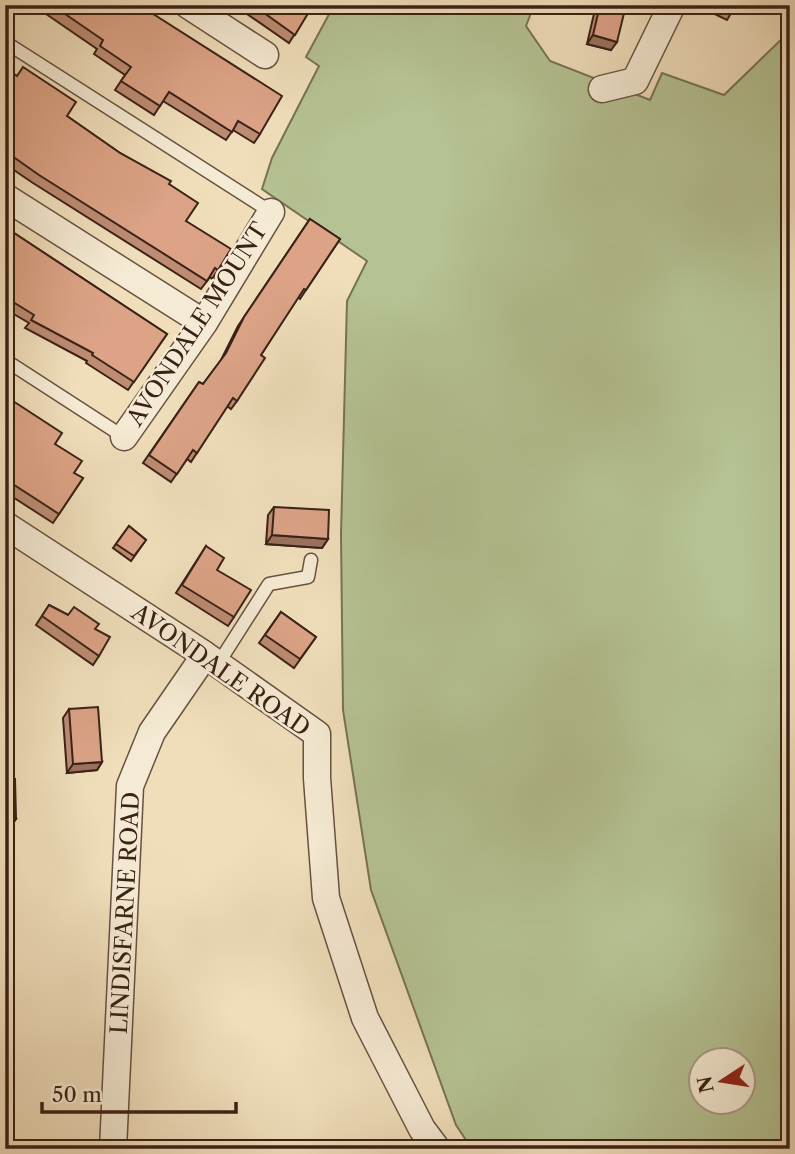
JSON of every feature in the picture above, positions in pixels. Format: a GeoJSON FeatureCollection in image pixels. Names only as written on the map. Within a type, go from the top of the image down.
{"type":"FeatureCollection","features":[{"type":"Feature","properties":{"kind":"street"},"geometry":{"type":"LineString","coordinates":[[188,5],[265,55]]}},
{"type":"Feature","properties":{"kind":"street"},"geometry":{"type":"LineString","coordinates":[[602,89],[635,82],[672,5]]}},
{"type":"Feature","properties":{"kind":"street"},"geometry":{"type":"LineString","coordinates":[[5,197],[204,323]]}},
{"type":"Feature","properties":{"kind":"street","name":"AVONDALE MOUNT"},"geometry":{"type":"LineString","coordinates":[[124,437],[204,323],[271,212]]}},
{"type":"Feature","properties":{"kind":"street","name":"AVONDALE ROAD"},"geometry":{"type":"LineString","coordinates":[[5,525],[211,659],[317,734],[317,778],[326,898],[365,1018],[422,1129],[437,1149]]}},
{"type":"Feature","properties":{"kind":"street","name":"LINDISFARNE ROAD"},"geometry":{"type":"LineString","coordinates":[[113,1149],[130,786],[152,732],[211,659]]}},
{"type":"Feature","properties":{"kind":"lane"},"geometry":{"type":"LineString","coordinates":[[5,42],[271,212]]}},
{"type":"Feature","properties":{"kind":"lane"},"geometry":{"type":"LineString","coordinates":[[5,360],[124,437]]}},
{"type":"Feature","properties":{"kind":"lane"},"geometry":{"type":"LineString","coordinates":[[211,659],[269,584],[308,577],[311,560]]}},
{"type":"Feature","properties":{"kind":"green space"},"geometry":{"type":"Polygon","coordinates":[[[334,5],[534,5],[526,26],[550,61],[650,100],[662,73],[724,95],[790,31],[790,1149],[472,1149],[456,1125],[371,890],[343,710],[341,534],[347,301],[367,261],[262,189],[272,158],[319,66],[306,57],[334,5]]]}},
{"type":"Feature","properties":{"kind":"building"},"geometry":{"type":"Polygon","coordinates":[[[52,5],[139,5],[282,96],[260,134],[238,121],[232,132],[169,92],[160,106],[121,81],[131,67],[100,46],[103,40],[52,5]]]}},
{"type":"Feature","properties":{"kind":"building"},"geometry":{"type":"Polygon","coordinates":[[[253,5],[313,5],[295,35],[253,5]]]}},
{"type":"Feature","properties":{"kind":"building"},"geometry":{"type":"Polygon","coordinates":[[[600,5],[626,5],[617,42],[593,35],[600,5]]]}},
{"type":"Feature","properties":{"kind":"building"},"geometry":{"type":"Polygon","coordinates":[[[720,5],[736,5],[733,11],[720,5]]]}},
{"type":"Feature","properties":{"kind":"building"},"geometry":{"type":"Polygon","coordinates":[[[23,67],[76,102],[67,116],[120,153],[171,181],[169,184],[198,203],[186,221],[231,249],[218,270],[215,268],[207,281],[5,151],[5,78],[10,71],[17,76],[23,67]]]}},
{"type":"Feature","properties":{"kind":"building"},"geometry":{"type":"Polygon","coordinates":[[[310,219],[340,239],[261,355],[265,358],[237,401],[233,398],[197,453],[193,450],[177,474],[149,455],[199,382],[203,384],[226,353],[244,317],[310,219]]]}},
{"type":"Feature","properties":{"kind":"building"},"geometry":{"type":"Polygon","coordinates":[[[5,227],[167,334],[134,382],[92,355],[93,353],[31,320],[34,315],[5,297],[5,227]]]}},
{"type":"Feature","properties":{"kind":"building"},"geometry":{"type":"Polygon","coordinates":[[[13,401],[62,433],[55,444],[82,461],[74,473],[83,478],[59,514],[5,479],[5,404],[9,407],[13,401]]]}},
{"type":"Feature","properties":{"kind":"building"},"geometry":{"type":"Polygon","coordinates":[[[274,507],[329,510],[328,539],[272,535],[274,507]]]}},
{"type":"Feature","properties":{"kind":"building"},"geometry":{"type":"Polygon","coordinates":[[[129,526],[146,540],[134,556],[116,544],[129,526]]]}},
{"type":"Feature","properties":{"kind":"building"},"geometry":{"type":"Polygon","coordinates":[[[206,546],[224,558],[217,570],[251,590],[234,617],[182,585],[206,546]]]}},
{"type":"Feature","properties":{"kind":"building"},"geometry":{"type":"Polygon","coordinates":[[[49,605],[68,615],[74,607],[99,624],[95,629],[110,637],[99,656],[42,616],[49,605]]]}},
{"type":"Feature","properties":{"kind":"building"},"geometry":{"type":"Polygon","coordinates":[[[281,612],[316,637],[300,659],[265,635],[281,612]]]}},
{"type":"Feature","properties":{"kind":"building"},"geometry":{"type":"Polygon","coordinates":[[[98,707],[102,762],[73,764],[69,709],[98,707]]]}},
{"type":"Feature","properties":{"kind":"building"},"geometry":{"type":"Polygon","coordinates":[[[5,779],[15,779],[16,819],[5,819],[5,779]]]}}]}
